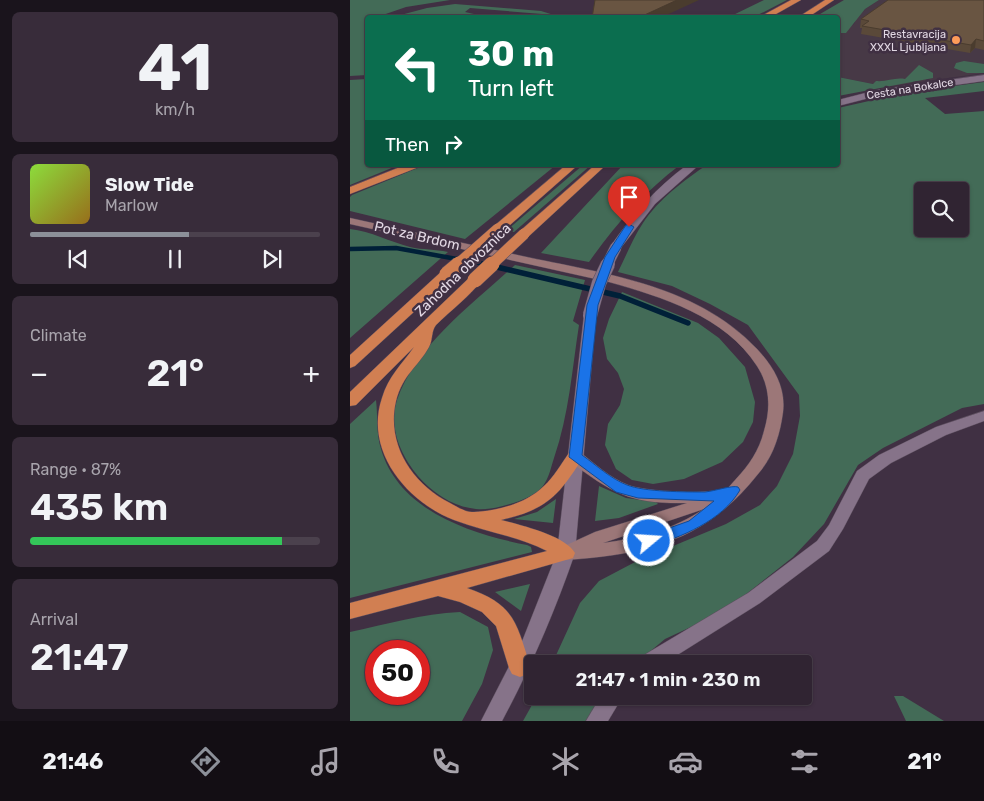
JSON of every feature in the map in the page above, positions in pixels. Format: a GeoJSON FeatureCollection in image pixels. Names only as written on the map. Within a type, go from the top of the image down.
{"type":"FeatureCollection","features":[{"type":"Feature","properties":{"kind":"highway"},"geometry":{"type":"LineString","coordinates":[[768,15],[797,0]]}},
{"type":"Feature","properties":{"kind":"highway"},"geometry":{"type":"LineString","coordinates":[[783,15],[808,0]]}},
{"type":"Feature","properties":{"kind":"highway"},"geometry":{"type":"LineString","coordinates":[[806,15],[830,0]]}},
{"type":"Feature","properties":{"kind":"highway"},"geometry":{"type":"LineString","coordinates":[[350,191],[410,167]]}},
{"type":"Feature","properties":{"kind":"highway","name":"Zahodna obvoznica"},"geometry":{"type":"LineString","coordinates":[[350,363],[447,274],[571,167]]}},
{"type":"Feature","properties":{"kind":"highway","name":"Zahodna obvoznica"},"geometry":{"type":"LineString","coordinates":[[350,401],[524,234],[600,167]]}},
{"type":"Feature","properties":{"kind":"highway"},"geometry":{"type":"LineString","coordinates":[[427,326],[422,347],[403,370],[390,396],[386,424],[388,443],[394,461],[408,481],[438,505],[472,520],[529,535],[566,553]]}},
{"type":"Feature","properties":{"kind":"highway"},"geometry":{"type":"LineString","coordinates":[[472,520],[504,514],[535,502],[556,484],[575,457]]}},
{"type":"Feature","properties":{"kind":"highway"},"geometry":{"type":"LineString","coordinates":[[350,611],[566,553]]}},
{"type":"Feature","properties":{"kind":"highway"},"geometry":{"type":"LineString","coordinates":[[439,588],[476,599],[490,607],[500,616],[508,629],[520,668]]}},
{"type":"Feature","properties":{"kind":"main road","name":"Pot za Brdom"},"geometry":{"type":"LineString","coordinates":[[350,221],[639,288],[690,306],[729,329],[754,352],[767,369],[776,394],[777,407],[773,432],[753,471],[727,493],[711,512],[694,524],[674,533],[626,547],[566,553]]}},
{"type":"Feature","properties":{"kind":"main road"},"geometry":{"type":"LineString","coordinates":[[575,457],[599,475],[628,491],[679,497],[727,493]]}},
{"type":"Feature","properties":{"kind":"street","name":"Cesta na Bokalce"},"geometry":{"type":"LineString","coordinates":[[840,103],[886,92],[984,78]]}},
{"type":"Feature","properties":{"kind":"street"},"geometry":{"type":"LineString","coordinates":[[491,721],[520,668],[540,623],[566,553],[573,504],[575,457],[590,315],[599,283],[616,247],[637,216],[677,177],[691,167]]}},
{"type":"Feature","properties":{"kind":"street"},"geometry":{"type":"LineString","coordinates":[[661,655],[754,598],[823,546],[835,529],[863,475],[885,459],[941,431],[984,416]]}},
{"type":"Feature","properties":{"kind":"street"},"geometry":{"type":"LineString","coordinates":[[596,721],[607,705]]}},
{"type":"Feature","properties":{"kind":"shaded area"},"geometry":{"type":"Polygon","coordinates":[[[879,0],[984,0],[984,73],[877,88],[873,84],[840,77],[840,32],[854,24],[865,9],[879,0]]]}},
{"type":"Feature","properties":{"kind":"green space"},"geometry":{"type":"Polygon","coordinates":[[[350,0],[450,0],[406,7],[383,15],[365,15],[365,75],[350,76],[350,0]]]}},
{"type":"Feature","properties":{"kind":"green space"},"geometry":{"type":"Polygon","coordinates":[[[764,0],[787,0],[758,15],[733,15],[764,0]]]}},
{"type":"Feature","properties":{"kind":"green space"},"geometry":{"type":"Polygon","coordinates":[[[844,0],[879,0],[865,9],[846,33],[840,33],[840,15],[818,15],[844,0]]]}},
{"type":"Feature","properties":{"kind":"green space"},"geometry":{"type":"Polygon","coordinates":[[[455,4],[541,11],[554,15],[470,8],[465,12],[474,14],[472,15],[401,15],[427,8],[455,4]]]}},
{"type":"Feature","properties":{"kind":"green space"},"geometry":{"type":"Polygon","coordinates":[[[964,61],[984,64],[984,73],[967,73],[954,68],[956,63],[964,61]]]}},
{"type":"Feature","properties":{"kind":"green space"},"geometry":{"type":"Polygon","coordinates":[[[919,65],[933,73],[933,78],[840,96],[840,77],[873,84],[876,81],[905,79],[919,65]]]}},
{"type":"Feature","properties":{"kind":"green space"},"geometry":{"type":"Polygon","coordinates":[[[365,79],[365,167],[394,167],[350,185],[350,80],[365,79]]]}},
{"type":"Feature","properties":{"kind":"green space"},"geometry":{"type":"Polygon","coordinates":[[[984,82],[984,91],[925,98],[945,114],[984,111],[984,404],[962,408],[883,448],[858,465],[824,524],[793,557],[745,595],[693,626],[665,639],[646,655],[556,655],[580,603],[599,581],[637,561],[726,524],[760,505],[777,486],[793,454],[800,416],[799,395],[748,325],[672,286],[618,272],[639,229],[664,198],[704,167],[840,167],[840,108],[909,92],[984,82]]]}},
{"type":"Feature","properties":{"kind":"green space"},"geometry":{"type":"Polygon","coordinates":[[[420,167],[554,167],[465,239],[350,211],[350,197],[420,167]]]}},
{"type":"Feature","properties":{"kind":"green space"},"geometry":{"type":"Polygon","coordinates":[[[581,167],[589,167],[514,232],[506,231],[581,167]]]}},
{"type":"Feature","properties":{"kind":"green space"},"geometry":{"type":"Polygon","coordinates":[[[621,167],[677,167],[654,186],[631,210],[589,262],[541,253],[621,167]]]}},
{"type":"Feature","properties":{"kind":"green space"},"geometry":{"type":"Polygon","coordinates":[[[350,229],[410,247],[448,252],[350,338],[350,229]]]}},
{"type":"Feature","properties":{"kind":"green space"},"geometry":{"type":"Polygon","coordinates":[[[515,265],[585,280],[573,321],[579,325],[567,408],[550,472],[540,489],[532,495],[505,505],[495,508],[475,509],[454,503],[438,494],[424,482],[402,452],[396,434],[394,417],[397,400],[406,380],[432,343],[464,310],[515,265]]]}},
{"type":"Feature","properties":{"kind":"green space"},"geometry":{"type":"Polygon","coordinates":[[[622,292],[698,323],[719,338],[745,367],[755,402],[753,422],[743,442],[722,462],[684,479],[653,484],[632,480],[616,469],[605,445],[608,424],[620,405],[624,389],[618,373],[607,359],[603,338],[609,319],[622,292]]]}},
{"type":"Feature","properties":{"kind":"green space"},"geometry":{"type":"Polygon","coordinates":[[[376,400],[379,443],[390,470],[404,489],[420,504],[440,516],[483,534],[527,545],[531,547],[532,552],[350,598],[350,424],[376,400]]]}},
{"type":"Feature","properties":{"kind":"green space"},"geometry":{"type":"Polygon","coordinates":[[[599,486],[626,498],[656,502],[658,504],[619,518],[595,521],[599,486]]]}},
{"type":"Feature","properties":{"kind":"green space"},"geometry":{"type":"Polygon","coordinates":[[[556,499],[553,523],[514,519],[537,512],[556,499]]]}},
{"type":"Feature","properties":{"kind":"green space"},"geometry":{"type":"Polygon","coordinates":[[[530,584],[521,611],[495,592],[530,584]]]}},
{"type":"Feature","properties":{"kind":"green space"},"geometry":{"type":"Polygon","coordinates":[[[460,612],[488,627],[493,650],[482,684],[462,721],[350,721],[350,632],[432,615],[460,612]]]}},
{"type":"Feature","properties":{"kind":"green space"},"geometry":{"type":"Polygon","coordinates":[[[894,696],[903,696],[944,721],[906,721],[894,696]]]}},
{"type":"Feature","properties":{"kind":"green space"},"geometry":{"type":"Polygon","coordinates":[[[532,705],[597,705],[587,721],[523,721],[532,705]]]}},
{"type":"Feature","properties":{"kind":"building"},"geometry":{"type":"Polygon","coordinates":[[[595,0],[677,0],[644,15],[592,15],[595,0]]]}},
{"type":"Feature","properties":{"kind":"building"},"geometry":{"type":"Polygon","coordinates":[[[888,0],[984,0],[984,41],[976,39],[971,45],[862,26],[869,21],[861,19],[888,0]]]}},
{"type":"Feature","properties":{"kind":"waterway"},"geometry":{"type":"LineString","coordinates":[[350,249],[396,248],[490,265]]}},
{"type":"Feature","properties":{"kind":"waterway"},"geometry":{"type":"LineString","coordinates":[[484,264],[620,296],[688,323]]}},
{"type":"Feature","properties":{"kind":"place","name":"Restavracija XXXL Ljubljana"},"geometry":{"type":"Point","coordinates":[956,40]}},
{"type":"Feature","properties":{"kind":"route"},"geometry":{"type":"LineString","coordinates":[[629,227],[610,257],[592,305],[575,457],[599,475],[628,491],[679,497],[698,497],[720,496],[734,490],[711,512],[694,524],[649,541]]}}]}
